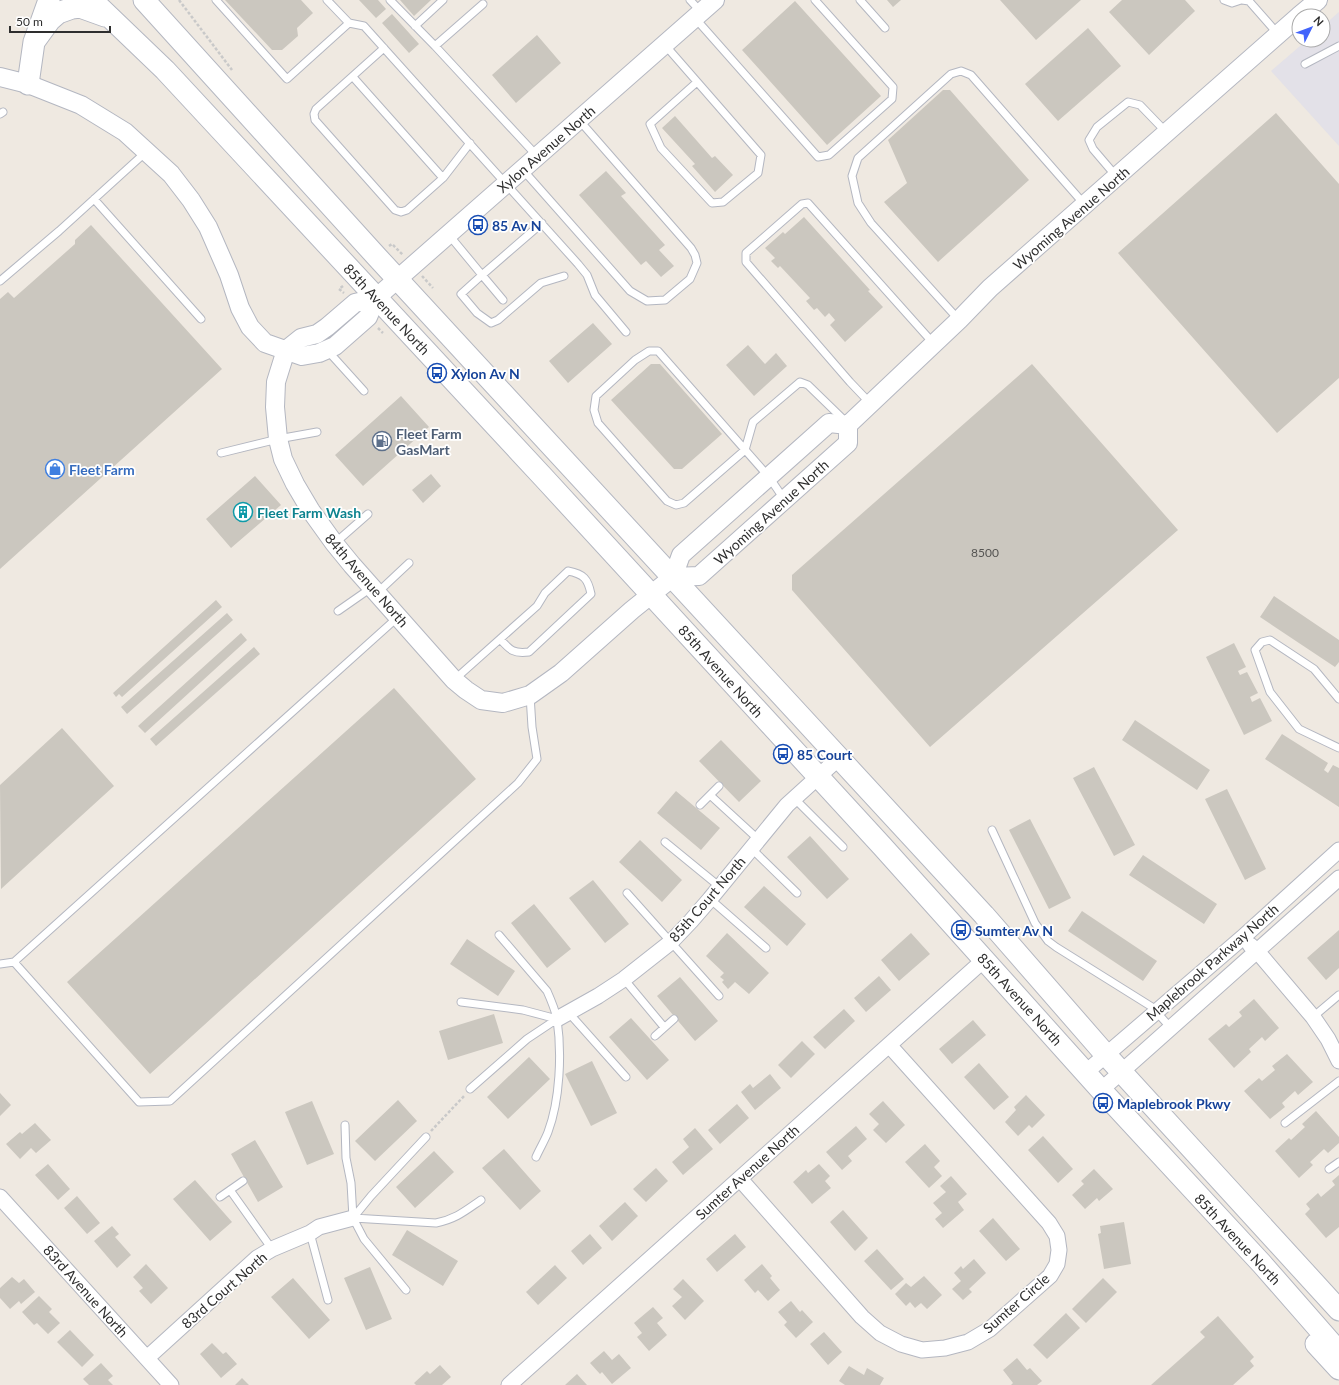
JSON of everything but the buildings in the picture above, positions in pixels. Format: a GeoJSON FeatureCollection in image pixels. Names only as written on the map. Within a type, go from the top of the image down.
{"type":"FeatureCollection","features":[{"type":"Feature","properties":{"kind":"main road"},"geometry":{"type":"LineString","coordinates":[[28,84],[34,42],[49,0]]}},
{"type":"Feature","properties":{"kind":"main road","name":"85th Avenue North"},"geometry":{"type":"LineString","coordinates":[[92,0],[165,70],[651,595],[984,959],[1100,1090],[1262,1264],[1339,1352]]}},
{"type":"Feature","properties":{"kind":"main road","name":"85th Avenue North"},"geometry":{"type":"LineString","coordinates":[[144,0],[398,279],[840,757],[984,915],[1121,1071],[1339,1310]]}},
{"type":"Feature","properties":{"kind":"main road"},"geometry":{"type":"LineString","coordinates":[[34,42],[50,20],[58,14],[72,8],[80,7],[110,18]]}},
{"type":"Feature","properties":{"kind":"main road"},"geometry":{"type":"LineString","coordinates":[[1262,1264],[1271,1293],[1339,1370]]}},
{"type":"Feature","properties":{"kind":"street","name":"Xylon Avenue North"},"geometry":{"type":"LineString","coordinates":[[376,298],[665,45],[695,10],[715,0]]}},
{"type":"Feature","properties":{"kind":"street","name":"Wyoming Avenue North"},"geometry":{"type":"LineString","coordinates":[[1308,8],[1316,1]]}},
{"type":"Feature","properties":{"kind":"street","name":"Wyoming Avenue North"},"geometry":{"type":"LineString","coordinates":[[848,425],[829,423],[680,555],[673,577],[700,576],[848,443],[848,425],[959,320],[990,288],[1167,134],[1291,23]]}},
{"type":"Feature","properties":{"kind":"street"},"geometry":{"type":"LineString","coordinates":[[0,77],[28,84],[81,105],[125,132],[171,174],[191,200],[208,227],[229,275],[240,308],[250,327],[265,343],[302,356],[319,353],[335,346],[368,317],[376,298]]}},
{"type":"Feature","properties":{"kind":"street"},"geometry":{"type":"LineString","coordinates":[[286,350],[301,338],[317,334],[355,303],[376,298]]}},
{"type":"Feature","properties":{"kind":"street","name":"84th Avenue North"},"geometry":{"type":"LineString","coordinates":[[286,350],[276,382],[275,407],[278,439],[283,459],[294,484],[311,511],[334,543],[454,680],[482,700],[503,703],[530,695]]}},
{"type":"Feature","properties":{"kind":"street"},"geometry":{"type":"LineString","coordinates":[[530,695],[561,673],[632,610],[673,577]]}},
{"type":"Feature","properties":{"kind":"street","name":"85th Court North"},"geometry":{"type":"LineString","coordinates":[[563,1016],[624,979],[671,942],[715,893],[794,798],[840,757]]}},
{"type":"Feature","properties":{"kind":"street","name":"Maplebrook Parkway North"},"geometry":{"type":"LineString","coordinates":[[1085,1073],[1242,938],[1339,850]]}},
{"type":"Feature","properties":{"kind":"street","name":"Maplebrook Parkway North"},"geometry":{"type":"LineString","coordinates":[[1100,1090],[1339,878]]}},
{"type":"Feature","properties":{"kind":"street"},"geometry":{"type":"LineString","coordinates":[[1242,938],[1257,951],[1314,1017],[1339,1061]]}},
{"type":"Feature","properties":{"kind":"street","name":"Sumter Avenue North"},"geometry":{"type":"LineString","coordinates":[[509,1385],[984,959]]}},
{"type":"Feature","properties":{"kind":"street","name":"Sumter Circle"},"geometry":{"type":"LineString","coordinates":[[740,1179],[862,1317],[880,1333],[901,1344],[922,1350],[945,1348],[968,1342],[990,1329],[1050,1276],[1057,1264],[1059,1250],[1057,1236],[1048,1223],[888,1045]]}},
{"type":"Feature","properties":{"kind":"street","name":"83rd Avenue North"},"geometry":{"type":"LineString","coordinates":[[0,1197],[171,1385]]}},
{"type":"Feature","properties":{"kind":"street","name":"83rd Court North"},"geometry":{"type":"LineString","coordinates":[[147,1358],[233,1278],[257,1258],[272,1249],[310,1233],[319,1227],[353,1218]]}},
{"type":"Feature","properties":{"kind":"lane"},"geometry":{"type":"LineString","coordinates":[[216,0],[287,79],[349,23]]}},
{"type":"Feature","properties":{"kind":"lane"},"geometry":{"type":"LineString","coordinates":[[327,0],[349,23],[364,26],[507,184],[587,275],[595,295],[626,332]]}},
{"type":"Feature","properties":{"kind":"lane"},"geometry":{"type":"LineString","coordinates":[[390,0],[538,157]]}},
{"type":"Feature","properties":{"kind":"lane"},"geometry":{"type":"LineString","coordinates":[[415,26],[443,0]]}},
{"type":"Feature","properties":{"kind":"lane"},"geometry":{"type":"LineString","coordinates":[[695,10],[818,157],[829,155],[892,99],[893,87],[815,0]]}},
{"type":"Feature","properties":{"kind":"lane"},"geometry":{"type":"LineString","coordinates":[[860,0],[885,28]]}},
{"type":"Feature","properties":{"kind":"lane"},"geometry":{"type":"LineString","coordinates":[[1224,0],[1232,3],[1241,0],[1249,1],[1279,34]]}},
{"type":"Feature","properties":{"kind":"lane"},"geometry":{"type":"LineString","coordinates":[[435,46],[483,4]]}},
{"type":"Feature","properties":{"kind":"lane"},"geometry":{"type":"LineString","coordinates":[[665,45],[697,82],[761,156],[758,172],[723,202],[712,203],[661,148],[650,124],[697,82]]}},
{"type":"Feature","properties":{"kind":"lane"},"geometry":{"type":"LineString","coordinates":[[1305,64],[1339,46]]}},
{"type":"Feature","properties":{"kind":"lane"},"geometry":{"type":"LineString","coordinates":[[384,48],[316,109],[314,114],[315,120],[395,210],[401,212],[407,210],[443,178],[470,143]]}},
{"type":"Feature","properties":{"kind":"lane"},"geometry":{"type":"LineString","coordinates":[[959,320],[871,223],[858,204],[852,176],[858,158],[951,74],[961,71],[971,74],[1085,205]]}},
{"type":"Feature","properties":{"kind":"lane"},"geometry":{"type":"LineString","coordinates":[[353,77],[443,178]]}},
{"type":"Feature","properties":{"kind":"lane"},"geometry":{"type":"LineString","coordinates":[[1118,177],[1093,149],[1089,140],[1097,127],[1128,102],[1140,105],[1167,134]]}},
{"type":"Feature","properties":{"kind":"lane"},"geometry":{"type":"LineString","coordinates":[[523,170],[630,291],[647,301],[665,300],[690,279],[697,263],[691,248],[580,120]]}},
{"type":"Feature","properties":{"kind":"lane"},"geometry":{"type":"LineString","coordinates":[[0,281],[59,231],[147,151]]}},
{"type":"Feature","properties":{"kind":"lane"},"geometry":{"type":"LineString","coordinates":[[94,199],[201,319]]}},
{"type":"Feature","properties":{"kind":"lane"},"geometry":{"type":"LineString","coordinates":[[870,404],[746,262],[746,253],[802,204],[808,203],[934,344]]}},
{"type":"Feature","properties":{"kind":"lane"},"geometry":{"type":"LineString","coordinates":[[542,223],[461,294],[477,313],[491,323],[498,320],[541,283],[564,276]]}},
{"type":"Feature","properties":{"kind":"lane"},"geometry":{"type":"LineString","coordinates":[[449,235],[503,300]]}},
{"type":"Feature","properties":{"kind":"lane"},"geometry":{"type":"LineString","coordinates":[[326,350],[364,391]]}},
{"type":"Feature","properties":{"kind":"lane"},"geometry":{"type":"LineString","coordinates":[[784,500],[769,476],[745,450],[658,351],[649,351],[635,360],[596,396],[594,410],[598,423],[667,501],[676,505],[684,503],[745,450],[753,422],[800,382],[808,386],[848,425]]}},
{"type":"Feature","properties":{"kind":"lane"},"geometry":{"type":"LineString","coordinates":[[221,453],[278,439],[318,432]]}},
{"type":"Feature","properties":{"kind":"lane"},"geometry":{"type":"LineString","coordinates":[[334,543],[368,514]]}},
{"type":"Feature","properties":{"kind":"lane"},"geometry":{"type":"LineString","coordinates":[[338,611],[374,590],[409,563]]}},
{"type":"Feature","properties":{"kind":"lane"},"geometry":{"type":"LineString","coordinates":[[454,680],[537,606],[545,593],[568,571],[579,573],[589,583],[591,594],[529,652],[518,653],[508,648],[500,639]]}},
{"type":"Feature","properties":{"kind":"lane"},"geometry":{"type":"LineString","coordinates":[[0,964],[14,962],[398,616]]}},
{"type":"Feature","properties":{"kind":"lane"},"geometry":{"type":"LineString","coordinates":[[1339,699],[1314,669],[1270,640],[1262,642],[1255,650],[1270,692],[1300,729],[1339,748]]}},
{"type":"Feature","properties":{"kind":"lane"},"geometry":{"type":"LineString","coordinates":[[14,962],[139,1102],[170,1101],[518,782],[537,759],[532,727],[530,695]]}},
{"type":"Feature","properties":{"kind":"lane"},"geometry":{"type":"LineString","coordinates":[[700,805],[719,786]]}},
{"type":"Feature","properties":{"kind":"lane"},"geometry":{"type":"LineString","coordinates":[[710,795],[797,893]]}},
{"type":"Feature","properties":{"kind":"lane"},"geometry":{"type":"LineString","coordinates":[[794,798],[843,847]]}},
{"type":"Feature","properties":{"kind":"lane"},"geometry":{"type":"LineString","coordinates":[[992,830],[1035,923],[1048,941],[1152,1007],[1170,1027]]}},
{"type":"Feature","properties":{"kind":"lane"},"geometry":{"type":"LineString","coordinates":[[665,842],[766,948]]}},
{"type":"Feature","properties":{"kind":"lane"},"geometry":{"type":"LineString","coordinates":[[627,893],[719,996]]}},
{"type":"Feature","properties":{"kind":"lane"},"geometry":{"type":"LineString","coordinates":[[499,935],[547,991],[563,1016],[626,1077]]}},
{"type":"Feature","properties":{"kind":"lane"},"geometry":{"type":"LineString","coordinates":[[624,979],[664,1027]]}},
{"type":"Feature","properties":{"kind":"lane"},"geometry":{"type":"LineString","coordinates":[[1314,1017],[1339,995]]}},
{"type":"Feature","properties":{"kind":"lane"},"geometry":{"type":"LineString","coordinates":[[461,1002],[563,1016]]}},
{"type":"Feature","properties":{"kind":"lane"},"geometry":{"type":"LineString","coordinates":[[470,1089],[527,1039],[563,1016]]}},
{"type":"Feature","properties":{"kind":"lane"},"geometry":{"type":"LineString","coordinates":[[536,1157],[548,1131],[555,1108],[559,1087],[563,1016]]}},
{"type":"Feature","properties":{"kind":"lane"},"geometry":{"type":"LineString","coordinates":[[655,1036],[674,1019]]}},
{"type":"Feature","properties":{"kind":"lane"},"geometry":{"type":"LineString","coordinates":[[1285,1124],[1339,1081]]}},
{"type":"Feature","properties":{"kind":"lane"},"geometry":{"type":"LineString","coordinates":[[345,1125],[346,1158],[353,1218],[364,1239],[406,1290]]}},
{"type":"Feature","properties":{"kind":"lane"},"geometry":{"type":"LineString","coordinates":[[353,1218],[371,1196],[426,1137]]}},
{"type":"Feature","properties":{"kind":"lane"},"geometry":{"type":"LineString","coordinates":[[1329,1169],[1339,1162]]}},
{"type":"Feature","properties":{"kind":"lane"},"geometry":{"type":"LineString","coordinates":[[220,1197],[243,1181]]}},
{"type":"Feature","properties":{"kind":"lane"},"geometry":{"type":"LineString","coordinates":[[230,1190],[272,1249]]}},
{"type":"Feature","properties":{"kind":"lane"},"geometry":{"type":"LineString","coordinates":[[353,1218],[436,1222],[449,1220],[460,1215],[481,1200]]}},
{"type":"Feature","properties":{"kind":"lane"},"geometry":{"type":"LineString","coordinates":[[310,1233],[328,1300]]}},
{"type":"Feature","properties":{"kind":"path"},"geometry":{"type":"LineString","coordinates":[[179,0],[233,72]]}},
{"type":"Feature","properties":{"kind":"path"},"geometry":{"type":"LineString","coordinates":[[426,1137],[470,1089]]}},
{"type":"Feature","properties":{"kind":"shaded area"},"geometry":{"type":"Polygon","coordinates":[[[1339,12],[1339,146],[1271,71],[1298,48],[1331,48],[1331,19],[1339,12]]]}},
{"type":"Feature","properties":{"kind":"place","name":"85 Av N"},"geometry":{"type":"Point","coordinates":[478,225]}},
{"type":"Feature","properties":{"kind":"place","name":"Xylon Av N"},"geometry":{"type":"Point","coordinates":[437,373]}},
{"type":"Feature","properties":{"kind":"place","name":"Fleet Farm GasMart"},"geometry":{"type":"Point","coordinates":[382,441]}},
{"type":"Feature","properties":{"kind":"place","name":"Fleet Farm"},"geometry":{"type":"Point","coordinates":[55,469]}},
{"type":"Feature","properties":{"kind":"place","name":"Fleet Farm Wash"},"geometry":{"type":"Point","coordinates":[243,512]}},
{"type":"Feature","properties":{"kind":"place","name":"85 Court"},"geometry":{"type":"Point","coordinates":[783,754]}},
{"type":"Feature","properties":{"kind":"place","name":"Sumter Av N"},"geometry":{"type":"Point","coordinates":[961,930]}},
{"type":"Feature","properties":{"kind":"place","name":"Maplebrook Pkwy"},"geometry":{"type":"Point","coordinates":[1103,1103]}}]}
